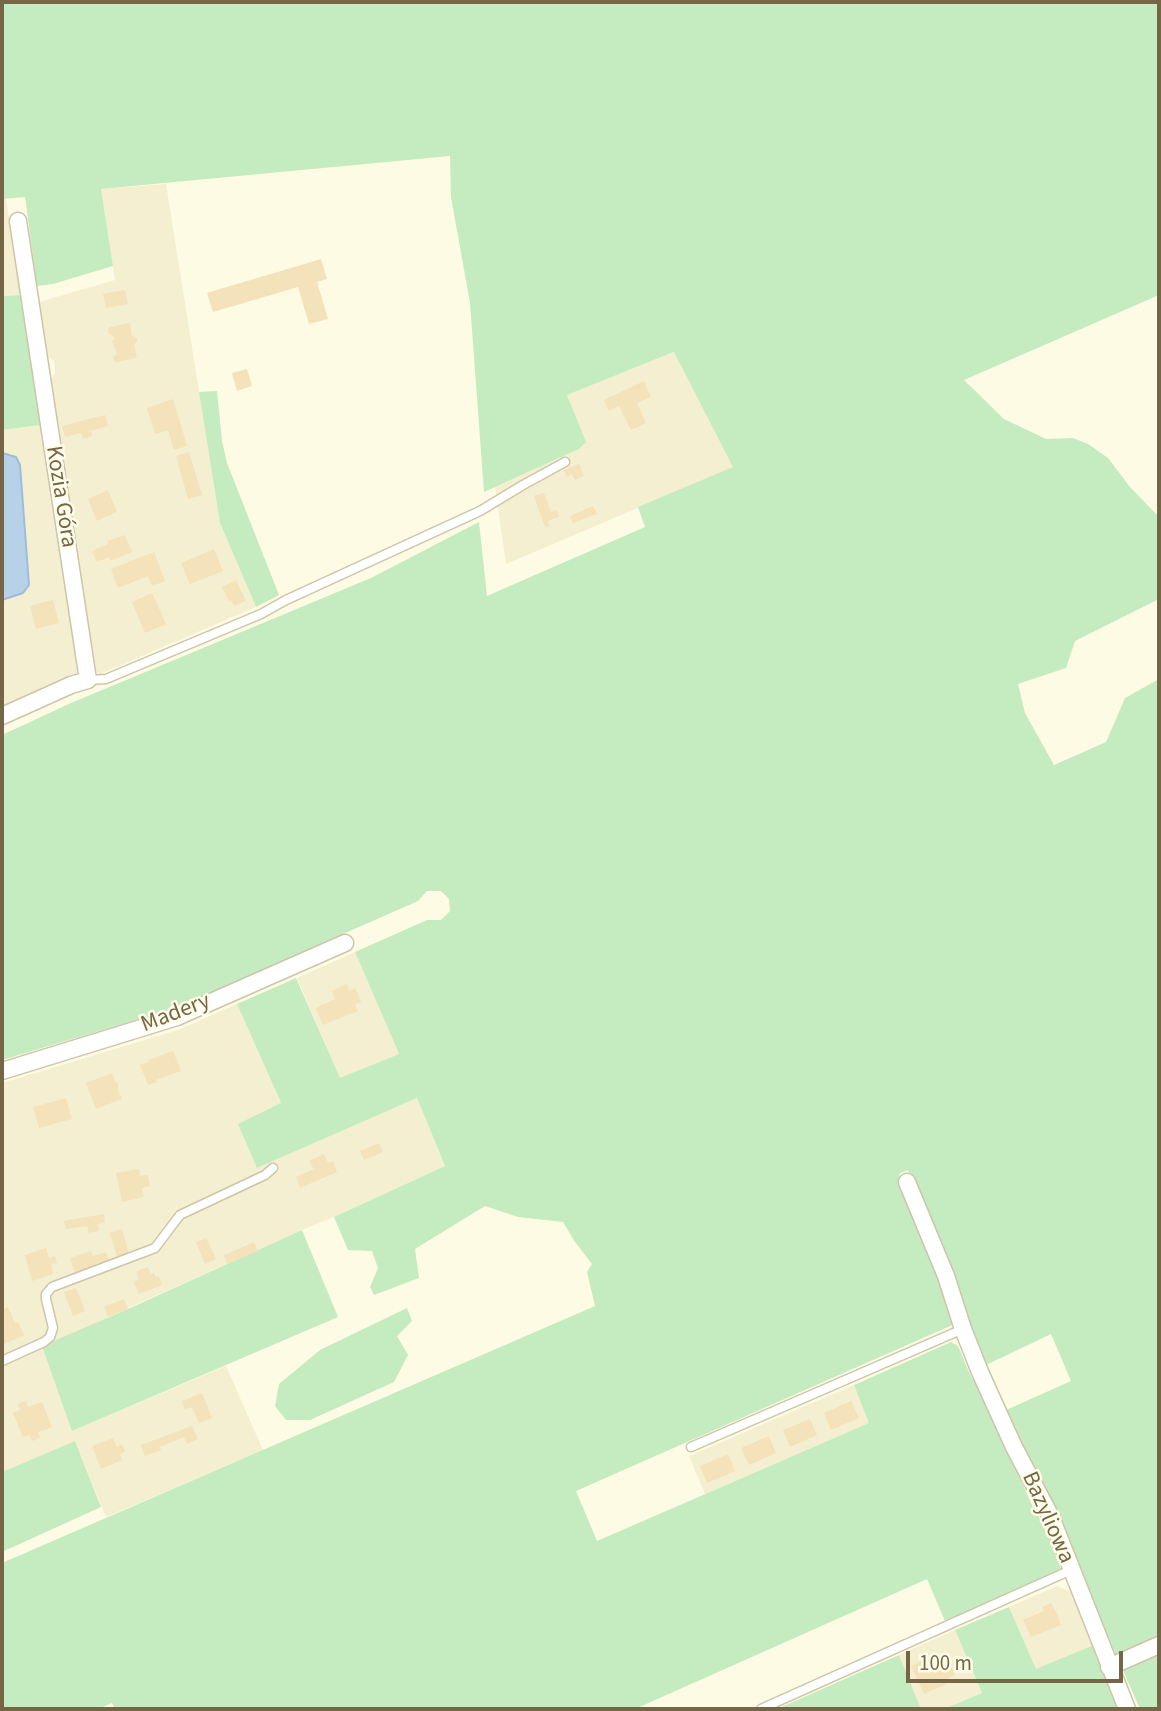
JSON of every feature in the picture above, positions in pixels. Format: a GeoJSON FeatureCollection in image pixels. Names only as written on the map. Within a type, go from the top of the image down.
{"type":"FeatureCollection","features":[{"type":"Feature","properties":{"kind":"street","name":"Kozia Góra"},"geometry":{"type":"LineString","coordinates":[[18,221],[88,680]]}},
{"type":"Feature","properties":{"kind":"street"},"geometry":{"type":"LineString","coordinates":[[2,716],[88,680]]}},
{"type":"Feature","properties":{"kind":"street","name":"Madery"},"geometry":{"type":"LineString","coordinates":[[2,1071],[177,1017],[345,943]]}},
{"type":"Feature","properties":{"kind":"street","name":"Bazyliowa"},"geometry":{"type":"LineString","coordinates":[[907,1182],[946,1276],[980,1372],[1014,1447],[1051,1517],[1127,1709]]}},
{"type":"Feature","properties":{"kind":"street"},"geometry":{"type":"LineString","coordinates":[[1110,1667],[1159,1645]]}},
{"type":"Feature","properties":{"kind":"lane"},"geometry":{"type":"LineString","coordinates":[[88,680],[106,679],[261,614],[480,511],[565,462]]}},
{"type":"Feature","properties":{"kind":"lane"},"geometry":{"type":"LineString","coordinates":[[2,1361],[50,1337],[54,1328],[46,1294],[52,1287],[155,1248],[180,1215],[265,1175],[273,1168]]}},
{"type":"Feature","properties":{"kind":"lane"},"geometry":{"type":"LineString","coordinates":[[691,1447],[963,1329]]}},
{"type":"Feature","properties":{"kind":"lane"},"geometry":{"type":"LineString","coordinates":[[761,1709],[1070,1570]]}},
{"type":"Feature","properties":{"kind":"shaded area"},"geometry":{"type":"Polygon","coordinates":[[[166,184],[220,523],[256,607],[100,674],[96,672],[75,552],[78,547],[75,535],[71,533],[51,380],[55,373],[54,361],[47,356],[39,302],[115,280],[101,189],[166,184]]]}},
{"type":"Feature","properties":{"kind":"shaded area"},"geometry":{"type":"Polygon","coordinates":[[[2,199],[6,199],[21,295],[2,296],[2,199]]]}},
{"type":"Feature","properties":{"kind":"shaded area"},"geometry":{"type":"Polygon","coordinates":[[[675,352],[734,467],[506,564],[495,487],[579,449],[585,442],[567,395],[675,352]]]}},
{"type":"Feature","properties":{"kind":"shaded area"},"geometry":{"type":"Polygon","coordinates":[[[40,425],[79,674],[2,709],[2,430],[40,425]]]}},
{"type":"Feature","properties":{"kind":"shaded area"},"geometry":{"type":"Polygon","coordinates":[[[355,952],[399,1054],[340,1079],[297,978],[355,952]]]}},
{"type":"Feature","properties":{"kind":"shaded area"},"geometry":{"type":"Polygon","coordinates":[[[237,1004],[281,1104],[257,1168],[417,1098],[445,1166],[108,1317],[72,1431],[226,1366],[263,1450],[106,1517],[75,1441],[2,1472],[2,1083],[178,1030],[237,1004]]]}},
{"type":"Feature","properties":{"kind":"shaded area"},"geometry":{"type":"Polygon","coordinates":[[[854,1385],[870,1423],[705,1494],[689,1456],[854,1385]]]}},
{"type":"Feature","properties":{"kind":"shaded area"},"geometry":{"type":"Polygon","coordinates":[[[1057,1586],[1071,1592],[1094,1645],[1036,1670],[1009,1607],[1057,1586]]]}},
{"type":"Feature","properties":{"kind":"shaded area"},"geometry":{"type":"Polygon","coordinates":[[[955,1630],[982,1693],[944,1709],[921,1709],[899,1655],[955,1630]]]}},
{"type":"Feature","properties":{"kind":"green space"},"geometry":{"type":"Polygon","coordinates":[[[2,2],[1159,2],[1159,295],[964,380],[1004,419],[1046,439],[1073,438],[1088,444],[1108,458],[1130,487],[1159,517],[1159,599],[1075,641],[1066,668],[1018,684],[1025,713],[1054,765],[1106,742],[1125,698],[1159,679],[1159,1709],[1140,1709],[1075,1561],[1004,1411],[1071,1381],[1051,1334],[984,1366],[958,1286],[908,1170],[899,1174],[933,1255],[957,1323],[576,1491],[597,1541],[869,1423],[854,1385],[951,1342],[958,1346],[972,1379],[975,1378],[1032,1505],[1045,1527],[1061,1569],[945,1621],[927,1579],[635,1709],[115,1709],[112,1703],[98,1709],[2,1709],[2,1563],[595,1306],[587,1272],[592,1264],[563,1222],[518,1217],[485,1206],[415,1249],[419,1278],[374,1295],[370,1287],[378,1268],[372,1251],[348,1250],[334,1217],[445,1166],[417,1098],[257,1168],[238,1124],[281,1103],[237,1004],[296,978],[340,1078],[399,1054],[355,952],[427,920],[441,920],[450,911],[449,899],[441,891],[427,891],[418,901],[166,1011],[2,1060],[2,735],[71,703],[371,578],[479,522],[487,596],[645,527],[638,507],[733,467],[674,352],[567,395],[586,442],[579,449],[484,492],[470,303],[451,197],[450,156],[101,189],[113,266],[53,284],[37,286],[25,197],[2,199],[2,2]]]}},
{"type":"Feature","properties":{"kind":"green space"},"geometry":{"type":"Polygon","coordinates":[[[21,295],[40,425],[2,430],[2,296],[21,295]]]}},
{"type":"Feature","properties":{"kind":"green space"},"geometry":{"type":"Polygon","coordinates":[[[217,391],[227,463],[279,595],[256,607],[220,523],[199,392],[217,391]]]}},
{"type":"Feature","properties":{"kind":"green space"},"geometry":{"type":"Polygon","coordinates":[[[302,1230],[338,1317],[72,1431],[42,1346],[302,1230]]]}},
{"type":"Feature","properties":{"kind":"green space"},"geometry":{"type":"Polygon","coordinates":[[[407,1308],[412,1321],[397,1336],[408,1355],[394,1382],[310,1420],[286,1420],[275,1406],[279,1384],[320,1350],[407,1308]]]}},
{"type":"Feature","properties":{"kind":"green space"},"geometry":{"type":"Polygon","coordinates":[[[75,1441],[101,1507],[2,1552],[2,1472],[75,1441]]]}},
{"type":"Feature","properties":{"kind":"green space"},"geometry":{"type":"Polygon","coordinates":[[[1009,1607],[1036,1669],[1094,1645],[1119,1702],[1118,1709],[944,1709],[982,1693],[955,1630],[1009,1607]]]}},
{"type":"Feature","properties":{"kind":"green space"},"geometry":{"type":"Polygon","coordinates":[[[899,1655],[921,1709],[777,1709],[899,1655]]]}},
{"type":"Feature","properties":{"kind":"water"},"geometry":{"type":"Polygon","coordinates":[[[2,453],[16,457],[20,465],[29,585],[23,593],[2,600],[2,453]]]}},
{"type":"Feature","properties":{"kind":"building"},"geometry":{"type":"Polygon","coordinates":[[[321,259],[327,279],[317,282],[328,319],[309,324],[298,287],[213,312],[207,293],[321,259]]]}},
{"type":"Feature","properties":{"kind":"building"},"geometry":{"type":"Polygon","coordinates":[[[125,290],[128,304],[106,308],[103,294],[125,290]]]}},
{"type":"Feature","properties":{"kind":"building"},"geometry":{"type":"Polygon","coordinates":[[[130,323],[132,336],[137,338],[134,345],[137,358],[117,362],[113,357],[117,354],[112,341],[113,335],[109,334],[108,330],[110,327],[130,323]]]}},
{"type":"Feature","properties":{"kind":"building"},"geometry":{"type":"Polygon","coordinates":[[[247,369],[252,386],[237,391],[232,373],[247,369]]]}},
{"type":"Feature","properties":{"kind":"building"},"geometry":{"type":"Polygon","coordinates":[[[644,381],[651,397],[637,403],[646,423],[631,430],[619,406],[609,411],[604,400],[644,381]]]}},
{"type":"Feature","properties":{"kind":"building"},"geometry":{"type":"Polygon","coordinates":[[[173,399],[187,446],[174,450],[168,430],[155,434],[147,408],[173,399]]]}},
{"type":"Feature","properties":{"kind":"building"},"geometry":{"type":"Polygon","coordinates":[[[105,415],[108,426],[91,431],[92,436],[83,439],[81,433],[65,437],[62,426],[105,415]]]}},
{"type":"Feature","properties":{"kind":"building"},"geometry":{"type":"Polygon","coordinates":[[[189,452],[202,495],[188,499],[176,456],[189,452]]]}},
{"type":"Feature","properties":{"kind":"building"},"geometry":{"type":"Polygon","coordinates":[[[579,464],[584,476],[575,480],[572,474],[567,477],[564,470],[579,464]]]}},
{"type":"Feature","properties":{"kind":"building"},"geometry":{"type":"Polygon","coordinates":[[[108,490],[117,512],[97,521],[88,499],[108,490]]]}},
{"type":"Feature","properties":{"kind":"building"},"geometry":{"type":"Polygon","coordinates":[[[544,493],[551,512],[557,510],[559,517],[548,521],[549,526],[545,527],[534,496],[544,493]]]}},
{"type":"Feature","properties":{"kind":"building"},"geometry":{"type":"Polygon","coordinates":[[[593,506],[597,514],[573,523],[570,516],[593,506]]]}},
{"type":"Feature","properties":{"kind":"building"},"geometry":{"type":"Polygon","coordinates":[[[125,535],[132,552],[111,561],[109,557],[97,562],[92,551],[108,544],[107,541],[125,535]]]}},
{"type":"Feature","properties":{"kind":"building"},"geometry":{"type":"Polygon","coordinates":[[[214,549],[223,571],[190,584],[181,563],[214,549]]]}},
{"type":"Feature","properties":{"kind":"building"},"geometry":{"type":"Polygon","coordinates":[[[154,552],[165,581],[152,586],[148,576],[118,588],[111,569],[154,552]]]}},
{"type":"Feature","properties":{"kind":"building"},"geometry":{"type":"Polygon","coordinates":[[[236,580],[246,601],[234,606],[222,587],[236,580]]]}},
{"type":"Feature","properties":{"kind":"building"},"geometry":{"type":"Polygon","coordinates":[[[152,593],[166,624],[145,633],[132,602],[152,593]]]}},
{"type":"Feature","properties":{"kind":"building"},"geometry":{"type":"Polygon","coordinates":[[[53,600],[59,623],[36,629],[30,606],[53,600]]]}},
{"type":"Feature","properties":{"kind":"building"},"geometry":{"type":"Polygon","coordinates":[[[347,984],[349,991],[355,988],[358,994],[361,1002],[355,1005],[358,1011],[323,1025],[316,1008],[335,999],[332,991],[347,984]]]}},
{"type":"Feature","properties":{"kind":"building"},"geometry":{"type":"Polygon","coordinates":[[[173,1051],[181,1071],[148,1085],[140,1065],[173,1051]]]}},
{"type":"Feature","properties":{"kind":"building"},"geometry":{"type":"Polygon","coordinates":[[[112,1073],[122,1099],[96,1109],[86,1083],[112,1073]]]}},
{"type":"Feature","properties":{"kind":"building"},"geometry":{"type":"Polygon","coordinates":[[[66,1098],[72,1119],[39,1128],[33,1107],[66,1098]]]}},
{"type":"Feature","properties":{"kind":"building"},"geometry":{"type":"Polygon","coordinates":[[[379,1143],[383,1152],[364,1160],[360,1151],[379,1143]]]}},
{"type":"Feature","properties":{"kind":"building"},"geometry":{"type":"Polygon","coordinates":[[[324,1154],[328,1163],[333,1161],[337,1172],[300,1188],[296,1177],[314,1169],[309,1161],[324,1154]]]}},
{"type":"Feature","properties":{"kind":"building"},"geometry":{"type":"Polygon","coordinates":[[[139,1169],[140,1176],[148,1175],[150,1186],[142,1188],[144,1197],[122,1202],[116,1173],[139,1169]]]}},
{"type":"Feature","properties":{"kind":"building"},"geometry":{"type":"Polygon","coordinates":[[[104,1214],[105,1223],[98,1224],[99,1231],[89,1233],[87,1226],[66,1229],[64,1221],[104,1214]]]}},
{"type":"Feature","properties":{"kind":"building"},"geometry":{"type":"Polygon","coordinates":[[[122,1229],[129,1254],[117,1257],[110,1233],[122,1229]]]}},
{"type":"Feature","properties":{"kind":"building"},"geometry":{"type":"Polygon","coordinates":[[[206,1238],[216,1259],[205,1264],[196,1242],[206,1238]]]}},
{"type":"Feature","properties":{"kind":"building"},"geometry":{"type":"Polygon","coordinates":[[[254,1242],[258,1251],[227,1264],[224,1255],[254,1242]]]}},
{"type":"Feature","properties":{"kind":"building"},"geometry":{"type":"Polygon","coordinates":[[[46,1248],[49,1258],[55,1256],[57,1263],[51,1265],[53,1274],[32,1281],[25,1255],[46,1248]]]}},
{"type":"Feature","properties":{"kind":"building"},"geometry":{"type":"Polygon","coordinates":[[[91,1251],[93,1256],[106,1252],[109,1260],[75,1274],[70,1258],[91,1251]]]}},
{"type":"Feature","properties":{"kind":"building"},"geometry":{"type":"Polygon","coordinates":[[[148,1267],[151,1274],[159,1276],[162,1285],[139,1294],[134,1282],[138,1280],[137,1271],[148,1267]]]}},
{"type":"Feature","properties":{"kind":"building"},"geometry":{"type":"Polygon","coordinates":[[[76,1288],[85,1311],[73,1316],[64,1292],[76,1288]]]}},
{"type":"Feature","properties":{"kind":"building"},"geometry":{"type":"Polygon","coordinates":[[[124,1299],[128,1309],[108,1317],[104,1307],[124,1299]]]}},
{"type":"Feature","properties":{"kind":"building"},"geometry":{"type":"Polygon","coordinates":[[[8,1307],[24,1335],[2,1345],[2,1310],[8,1307]]]}},
{"type":"Feature","properties":{"kind":"building"},"geometry":{"type":"Polygon","coordinates":[[[202,1393],[212,1418],[199,1423],[192,1407],[185,1410],[182,1401],[202,1393]]]}},
{"type":"Feature","properties":{"kind":"building"},"geometry":{"type":"Polygon","coordinates":[[[26,1401],[28,1407],[42,1402],[52,1427],[38,1432],[40,1438],[32,1441],[30,1435],[23,1437],[13,1413],[20,1410],[18,1404],[26,1401]]]}},
{"type":"Feature","properties":{"kind":"building"},"geometry":{"type":"Polygon","coordinates":[[[851,1401],[859,1418],[831,1430],[824,1413],[851,1401]]]}},
{"type":"Feature","properties":{"kind":"building"},"geometry":{"type":"Polygon","coordinates":[[[810,1419],[817,1435],[790,1447],[783,1430],[810,1419]]]}},
{"type":"Feature","properties":{"kind":"building"},"geometry":{"type":"Polygon","coordinates":[[[192,1426],[198,1439],[187,1444],[184,1437],[145,1456],[141,1445],[192,1426]]]}},
{"type":"Feature","properties":{"kind":"building"},"geometry":{"type":"Polygon","coordinates":[[[769,1436],[776,1453],[749,1465],[741,1448],[769,1436]]]}},
{"type":"Feature","properties":{"kind":"building"},"geometry":{"type":"Polygon","coordinates":[[[113,1438],[117,1447],[122,1444],[125,1452],[120,1454],[122,1460],[101,1469],[92,1446],[113,1438]]]}},
{"type":"Feature","properties":{"kind":"building"},"geometry":{"type":"Polygon","coordinates":[[[728,1454],[735,1471],[707,1483],[700,1466],[728,1454]]]}},
{"type":"Feature","properties":{"kind":"building"},"geometry":{"type":"Polygon","coordinates":[[[1051,1603],[1061,1625],[1031,1637],[1023,1620],[1044,1611],[1042,1607],[1051,1603]]]}},
{"type":"Feature","properties":{"kind":"building"},"geometry":{"type":"Polygon","coordinates":[[[946,1653],[955,1675],[944,1680],[946,1684],[924,1694],[911,1666],[946,1653]]]}}]}
